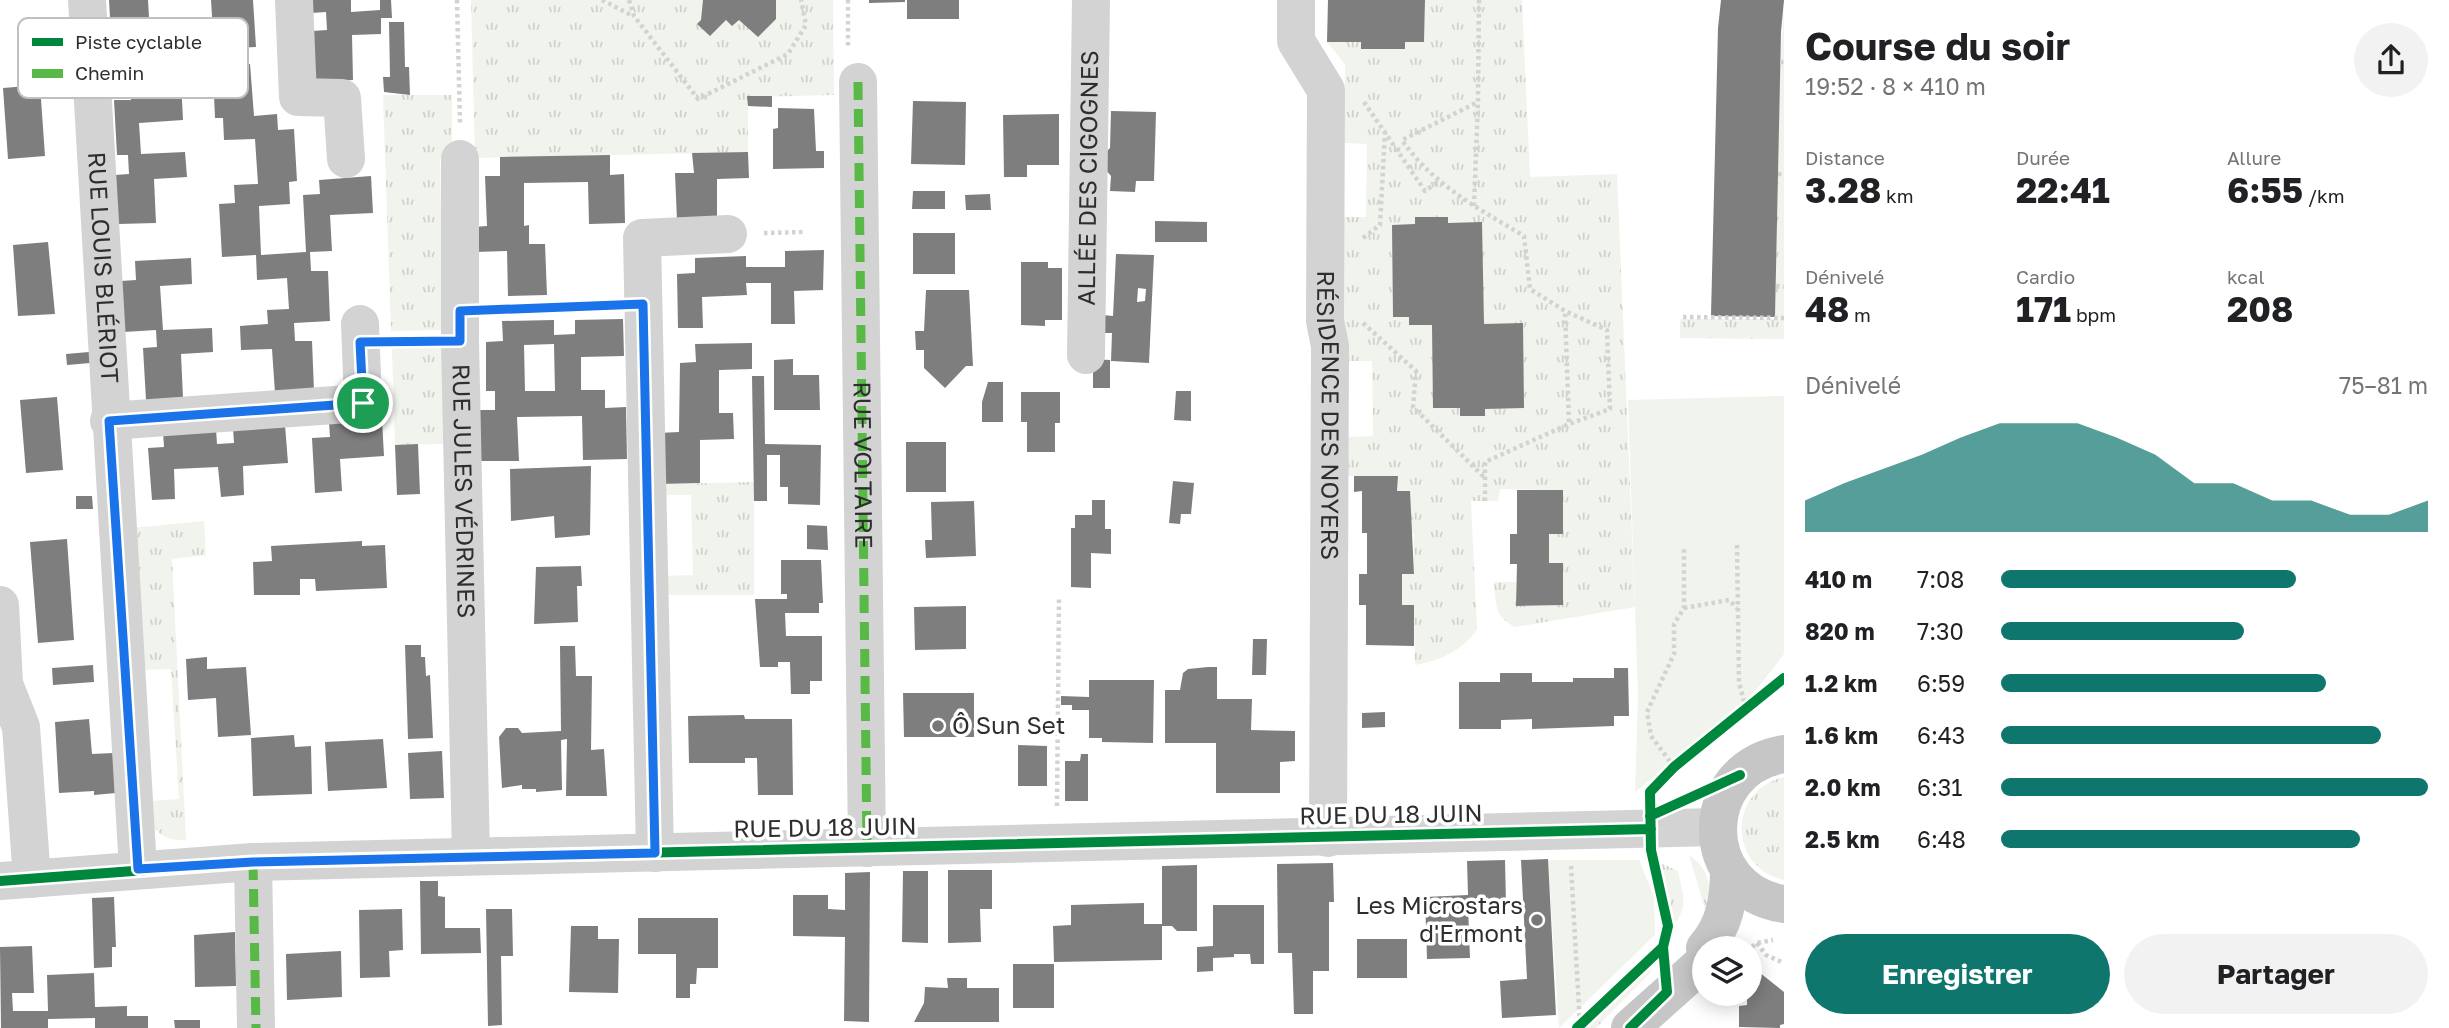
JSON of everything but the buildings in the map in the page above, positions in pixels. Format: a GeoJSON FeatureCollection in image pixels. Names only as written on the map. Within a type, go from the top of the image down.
{"type":"FeatureCollection","features":[{"type":"Feature","properties":{"kind":"main road"},"geometry":{"type":"LineString","coordinates":[[1777,749],[1740,775],[1730,786],[1719,812],[1717,828],[1718,841],[1729,869],[1757,895],[1784,906]]}},
{"type":"Feature","properties":{"kind":"main road"},"geometry":{"type":"LineString","coordinates":[[1714,936],[1725,913],[1729,869]]}},
{"type":"Feature","properties":{"kind":"main road"},"geometry":{"type":"LineString","coordinates":[[1745,936],[1752,925],[1784,906]]}},
{"type":"Feature","properties":{"kind":"main road"},"geometry":{"type":"LineString","coordinates":[[1630,1028],[1692,964]]}},
{"type":"Feature","properties":{"kind":"main road"},"geometry":{"type":"LineString","coordinates":[[1667,992],[1692,972]]}},
{"type":"Feature","properties":{"kind":"street","name":"RUE LOUIS BLÉRIOT"},"geometry":{"type":"LineString","coordinates":[[87,0],[88,18]]}},
{"type":"Feature","properties":{"kind":"street"},"geometry":{"type":"LineString","coordinates":[[293,0],[298,97],[342,98],[346,159]]}},
{"type":"Feature","properties":{"kind":"street","name":"ALLÉE DES CIGOGNES"},"geometry":{"type":"LineString","coordinates":[[1086,355],[1091,0]]}},
{"type":"Feature","properties":{"kind":"street","name":"RÉSIDENCE DES NOYERS"},"geometry":{"type":"LineString","coordinates":[[1296,0],[1296,41],[1326,90],[1325,321],[1330,346],[1328,838]]}},
{"type":"Feature","properties":{"kind":"street","name":"RUE VOLTAIRE"},"geometry":{"type":"LineString","coordinates":[[853,72],[867,848]]}},
{"type":"Feature","properties":{"kind":"street","name":"RUE LOUIS BLÉRIOT"},"geometry":{"type":"LineString","coordinates":[[92,98],[109,421],[138,869]]}},
{"type":"Feature","properties":{"kind":"street","name":"RUE JULES VÉDRINES"},"geometry":{"type":"LineString","coordinates":[[460,159],[460,326],[471,856]]}},
{"type":"Feature","properties":{"kind":"street"},"geometry":{"type":"LineString","coordinates":[[655,853],[642,239],[728,234]]}},
{"type":"Feature","properties":{"kind":"street"},"geometry":{"type":"LineString","coordinates":[[109,421],[363,403],[360,333]]}},
{"type":"Feature","properties":{"kind":"street"},"geometry":{"type":"LineString","coordinates":[[0,605],[4,684],[21,727],[16,880]]}},
{"type":"Feature","properties":{"kind":"street","name":"RUE DU 18 JUIN"},"geometry":{"type":"LineString","coordinates":[[16,880],[253,862],[1717,828]]}},
{"type":"Feature","properties":{"kind":"street"},"geometry":{"type":"LineString","coordinates":[[253,862],[256,1028]]}},
{"type":"Feature","properties":{"kind":"path"},"geometry":{"type":"LineString","coordinates":[[457,0],[460,159]]}},
{"type":"Feature","properties":{"kind":"path"},"geometry":{"type":"LineString","coordinates":[[602,0],[634,16]]}},
{"type":"Feature","properties":{"kind":"path"},"geometry":{"type":"LineString","coordinates":[[629,0],[634,16],[698,99],[788,54],[806,25],[801,0]]}},
{"type":"Feature","properties":{"kind":"path"},"geometry":{"type":"LineString","coordinates":[[848,0],[853,72]]}},
{"type":"Feature","properties":{"kind":"path"},"geometry":{"type":"LineString","coordinates":[[1474,206],[1479,0]]}},
{"type":"Feature","properties":{"kind":"path"},"geometry":{"type":"LineString","coordinates":[[1363,100],[1425,191],[1439,181]]}},
{"type":"Feature","properties":{"kind":"path"},"geometry":{"type":"LineString","coordinates":[[1478,102],[1402,140],[1418,164],[1439,181],[1524,236],[1530,289],[1565,311],[1607,330],[1610,409],[1569,424],[1485,462],[1485,501]]}},
{"type":"Feature","properties":{"kind":"path"},"geometry":{"type":"LineString","coordinates":[[1362,239],[1380,225],[1385,132]]}},
{"type":"Feature","properties":{"kind":"path"},"geometry":{"type":"LineString","coordinates":[[1776,286],[1784,287]]}},
{"type":"Feature","properties":{"kind":"path"},"geometry":{"type":"LineString","coordinates":[[360,333],[460,326],[643,304]]}},
{"type":"Feature","properties":{"kind":"path"},"geometry":{"type":"LineString","coordinates":[[1565,311],[1569,424]]}},
{"type":"Feature","properties":{"kind":"path"},"geometry":{"type":"LineString","coordinates":[[1683,317],[1784,318]]}},
{"type":"Feature","properties":{"kind":"path"},"geometry":{"type":"LineString","coordinates":[[1361,321],[1416,371],[1413,407],[1484,477]]}},
{"type":"Feature","properties":{"kind":"path"},"geometry":{"type":"LineString","coordinates":[[1736,716],[1751,704],[1739,683],[1737,545]]}},
{"type":"Feature","properties":{"kind":"path"},"geometry":{"type":"LineString","coordinates":[[1684,548],[1684,608],[1674,624],[1674,654],[1647,712],[1651,736],[1670,771],[1684,758]]}},
{"type":"Feature","properties":{"kind":"path"},"geometry":{"type":"LineString","coordinates":[[1057,810],[1059,597]]}},
{"type":"Feature","properties":{"kind":"path"},"geometry":{"type":"LineString","coordinates":[[1684,608],[1729,600],[1735,603],[1739,612]]}},
{"type":"Feature","properties":{"kind":"path"},"geometry":{"type":"LineString","coordinates":[[1570,853],[1578,1027]]}},
{"type":"Feature","properties":{"kind":"path"},"geometry":{"type":"LineString","coordinates":[[1762,954],[1784,963]]}},
{"type":"Feature","properties":{"kind":"path"},"geometry":{"type":"LineString","coordinates":[[1578,1027],[1590,1017]]}},
{"type":"Feature","properties":{"kind":"green space"},"geometry":{"type":"Polygon","coordinates":[[[471,0],[833,0],[834,95],[748,97],[748,152],[475,158],[471,0]]]}},
{"type":"Feature","properties":{"kind":"green space"},"geometry":{"type":"Polygon","coordinates":[[[1425,0],[1522,0],[1530,177],[1617,174],[1635,607],[1515,627],[1508,623],[1497,609],[1494,582],[1516,582],[1517,606],[1563,605],[1563,564],[1549,563],[1549,534],[1563,533],[1563,490],[1500,489],[1498,501],[1471,501],[1477,629],[1465,643],[1450,654],[1415,665],[1414,605],[1402,605],[1402,574],[1414,574],[1414,533],[1410,533],[1397,491],[1398,477],[1347,476],[1348,437],[1373,436],[1372,361],[1347,361],[1341,317],[1343,217],[1366,217],[1367,144],[1344,143],[1345,64],[1327,42],[1361,42],[1361,49],[1405,49],[1405,42],[1424,41],[1425,0]]]}},
{"type":"Feature","properties":{"kind":"green space"},"geometry":{"type":"Polygon","coordinates":[[[1784,9],[1784,339],[1680,338],[1680,319],[1775,319],[1780,62],[1784,9]]]}},
{"type":"Feature","properties":{"kind":"green space"},"geometry":{"type":"Polygon","coordinates":[[[383,95],[452,95],[452,158],[440,159],[443,330],[391,331],[383,95]]]}},
{"type":"Feature","properties":{"kind":"green space"},"geometry":{"type":"Polygon","coordinates":[[[392,348],[445,348],[447,444],[395,445],[392,348]]]}},
{"type":"Feature","properties":{"kind":"green space"},"geometry":{"type":"Polygon","coordinates":[[[1784,396],[1784,654],[1749,699],[1635,792],[1638,695],[1628,400],[1784,396]]]}},
{"type":"Feature","properties":{"kind":"green space"},"geometry":{"type":"Polygon","coordinates":[[[754,482],[754,595],[662,595],[662,576],[693,575],[691,495],[659,495],[659,484],[754,482]]]}},
{"type":"Feature","properties":{"kind":"green space"},"geometry":{"type":"Polygon","coordinates":[[[204,521],[206,555],[172,559],[186,840],[176,840],[157,831],[149,810],[148,801],[179,799],[171,669],[141,670],[132,528],[204,521]]]}},
{"type":"Feature","properties":{"kind":"green space"},"geometry":{"type":"Polygon","coordinates":[[[1784,777],[1784,880],[1765,872],[1752,860],[1744,845],[1742,828],[1744,812],[1752,797],[1766,785],[1784,777]]]}},
{"type":"Feature","properties":{"kind":"green space"},"geometry":{"type":"Polygon","coordinates":[[[1689,855],[1697,861],[1706,875],[1709,890],[1707,916],[1689,855]]]}},
{"type":"Feature","properties":{"kind":"green space"},"geometry":{"type":"Polygon","coordinates":[[[1548,860],[1639,860],[1654,896],[1655,935],[1559,1028],[1548,860]]]}},
{"type":"Feature","properties":{"kind":"green space"},"geometry":{"type":"Polygon","coordinates":[[[1661,863],[1678,871],[1683,904],[1675,923],[1661,863]]]}},
{"type":"Feature","properties":{"kind":"green space"},"geometry":{"type":"Polygon","coordinates":[[[1655,958],[1650,973],[1596,1028],[1583,1028],[1655,958]]]}},
{"type":"Feature","properties":{"kind":"marked path"},"geometry":{"type":"LineString","coordinates":[[858,82],[867,848]]}},
{"type":"Feature","properties":{"kind":"marked path"},"geometry":{"type":"LineString","coordinates":[[253,862],[256,1028]]}},
{"type":"Feature","properties":{"kind":"cycle path"},"geometry":{"type":"LineString","coordinates":[[1630,1028],[1667,992],[1663,947],[1668,926],[1651,850],[1650,792],[1674,767],[1784,678]]}},
{"type":"Feature","properties":{"kind":"cycle path"},"geometry":{"type":"LineString","coordinates":[[1650,816],[1740,775]]}},
{"type":"Feature","properties":{"kind":"cycle path"},"geometry":{"type":"LineString","coordinates":[[0,881],[253,862],[1651,829]]}},
{"type":"Feature","properties":{"kind":"cycle path"},"geometry":{"type":"LineString","coordinates":[[1577,1028],[1663,947]]}},
{"type":"Feature","properties":{"kind":"place","name":"Ô Sun Set"},"geometry":{"type":"Point","coordinates":[938,726]}},
{"type":"Feature","properties":{"kind":"place","name":"Les Microstars d'Ermont"},"geometry":{"type":"Point","coordinates":[1537,920]}},
{"type":"Feature","properties":{"kind":"route"},"geometry":{"type":"LineString","coordinates":[[643,304],[655,853],[253,862],[138,869],[109,421],[363,403],[360,342],[460,341],[460,311],[643,304]]}}]}
